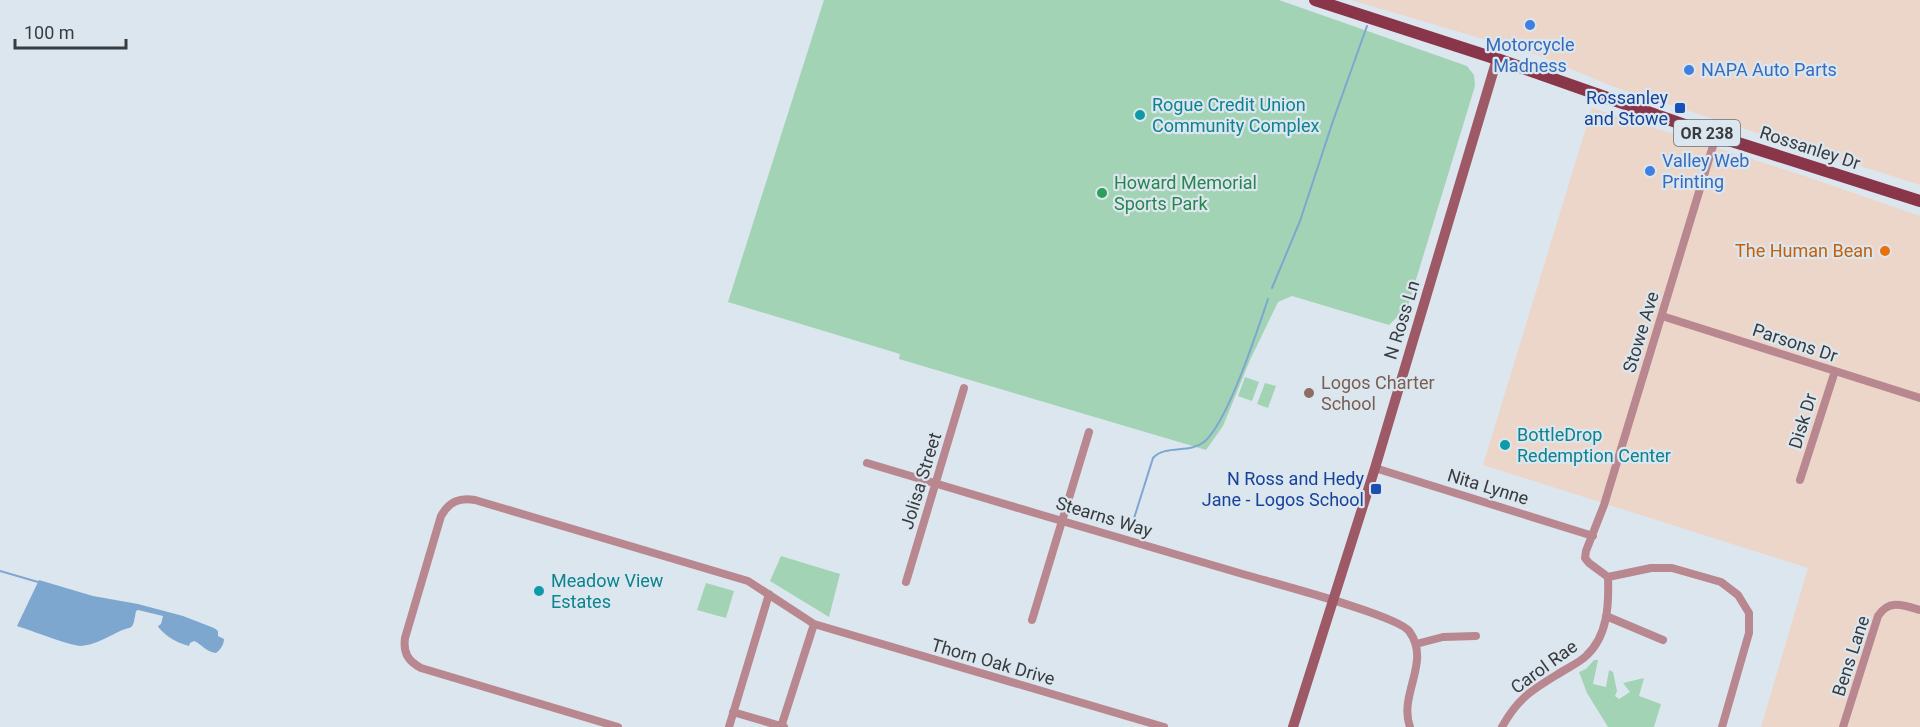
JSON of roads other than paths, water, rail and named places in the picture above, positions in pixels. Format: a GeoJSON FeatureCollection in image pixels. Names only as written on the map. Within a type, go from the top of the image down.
{"type":"FeatureCollection","features":[{"type":"Feature","properties":{"kind":"main road","name":"Rossanley Dr"},"geometry":{"type":"LineString","coordinates":[[1315,0],[1497,59],[1716,136],[1920,201]]}},
{"type":"Feature","properties":{"kind":"main road","name":"N Ross Ln"},"geometry":{"type":"LineString","coordinates":[[1293,727],[1375,468],[1497,59]]}},
{"type":"Feature","properties":{"kind":"street","name":"Stowe Ave"},"geometry":{"type":"LineString","coordinates":[[1593,536],[1716,136]]}},
{"type":"Feature","properties":{"kind":"street","name":"Parsons Dr"},"geometry":{"type":"LineString","coordinates":[[1662,316],[1920,398]]}},
{"type":"Feature","properties":{"kind":"street","name":"Disk Dr"},"geometry":{"type":"LineString","coordinates":[[1800,480],[1835,371]]}},
{"type":"Feature","properties":{"kind":"street","name":"Jolisa Street"},"geometry":{"type":"LineString","coordinates":[[906,582],[964,388]]}},
{"type":"Feature","properties":{"kind":"street"},"geometry":{"type":"LineString","coordinates":[[1032,620],[1089,432]]}},
{"type":"Feature","properties":{"kind":"street","name":"Stearns Way"},"geometry":{"type":"LineString","coordinates":[[867,463],[1333,601],[1401,624],[1416,644]]}},
{"type":"Feature","properties":{"kind":"street","name":"Nita Lynne"},"geometry":{"type":"LineString","coordinates":[[1375,468],[1593,536]]}},
{"type":"Feature","properties":{"kind":"street","name":"Thorn Oak Drive"},"geometry":{"type":"LineString","coordinates":[[618,727],[421,668],[406,656],[405,638],[441,516],[446,507],[454,501],[466,498],[475,500],[748,581],[814,624],[1164,727]]}},
{"type":"Feature","properties":{"kind":"street"},"geometry":{"type":"LineString","coordinates":[[1593,536],[1585,558],[1608,577],[1662,567],[1722,582],[1745,604],[1750,622],[1749,633],[1722,727]]}},
{"type":"Feature","properties":{"kind":"street","name":"Carol Rae"},"geometry":{"type":"LineString","coordinates":[[1502,727],[1516,704],[1526,694],[1588,655],[1598,640],[1606,616],[1609,597],[1608,577]]}},
{"type":"Feature","properties":{"kind":"street"},"geometry":{"type":"LineString","coordinates":[[729,727],[769,594]]}},
{"type":"Feature","properties":{"kind":"street","name":"Bens Lane"},"geometry":{"type":"LineString","coordinates":[[1843,727],[1878,616],[1883,609],[1897,603],[1920,610]]}},
{"type":"Feature","properties":{"kind":"street"},"geometry":{"type":"LineString","coordinates":[[1606,616],[1663,640]]}},
{"type":"Feature","properties":{"kind":"street"},"geometry":{"type":"LineString","coordinates":[[733,712],[783,727],[814,624]]}},
{"type":"Feature","properties":{"kind":"street"},"geometry":{"type":"LineString","coordinates":[[1410,727],[1406,707],[1417,667],[1416,644],[1443,637],[1476,636]]}},
{"type":"Feature","properties":{"kind":"water"},"geometry":{"type":"Polygon","coordinates":[[[39,580],[93,596],[138,604],[183,616],[214,628],[218,631],[218,636],[224,639],[223,643],[216,653],[194,641],[189,646],[180,643],[159,628],[163,616],[138,610],[131,627],[95,643],[81,646],[17,626],[39,580]]]}},
{"type":"Feature","properties":{"kind":"waterway"},"geometry":{"type":"LineString","coordinates":[[1272,288],[1300,221],[1367,26]]}},
{"type":"Feature","properties":{"kind":"waterway"},"geometry":{"type":"LineString","coordinates":[[1130,531],[1153,458],[1164,451],[1198,446],[1204,442],[1223,416],[1241,375],[1268,299]]}},
{"type":"Feature","properties":{"kind":"waterway"},"geometry":{"type":"LineString","coordinates":[[0,571],[38,582]]}},
{"type":"Feature","properties":{"kind":"place","name":"Motorcycle Madness"},"geometry":{"type":"Point","coordinates":[1530,25]}},
{"type":"Feature","properties":{"kind":"place","name":"NAPA Auto Parts"},"geometry":{"type":"Point","coordinates":[1689,70]}},
{"type":"Feature","properties":{"kind":"place","name":"Rossanley and Stowe"},"geometry":{"type":"Point","coordinates":[1680,108]}},
{"type":"Feature","properties":{"kind":"place","name":"Rogue Credit Union Community Complex"},"geometry":{"type":"Point","coordinates":[1140,115]}},
{"type":"Feature","properties":{"kind":"place","name":"Valley Web Printing"},"geometry":{"type":"Point","coordinates":[1650,171]}},
{"type":"Feature","properties":{"kind":"place","name":"Howard Memorial Sports Park"},"geometry":{"type":"Point","coordinates":[1102,193]}},
{"type":"Feature","properties":{"kind":"place","name":"The Human Bean"},"geometry":{"type":"Point","coordinates":[1885,251]}},
{"type":"Feature","properties":{"kind":"place","name":"Logos Charter School"},"geometry":{"type":"Point","coordinates":[1309,393]}},
{"type":"Feature","properties":{"kind":"place","name":"BottleDrop Redemption Center"},"geometry":{"type":"Point","coordinates":[1505,445]}},
{"type":"Feature","properties":{"kind":"place","name":"N Ross and Hedy Jane - Logos School"},"geometry":{"type":"Point","coordinates":[1376,489]}},
{"type":"Feature","properties":{"kind":"place","name":"Meadow View Estates"},"geometry":{"type":"Point","coordinates":[539,591]}}]}
